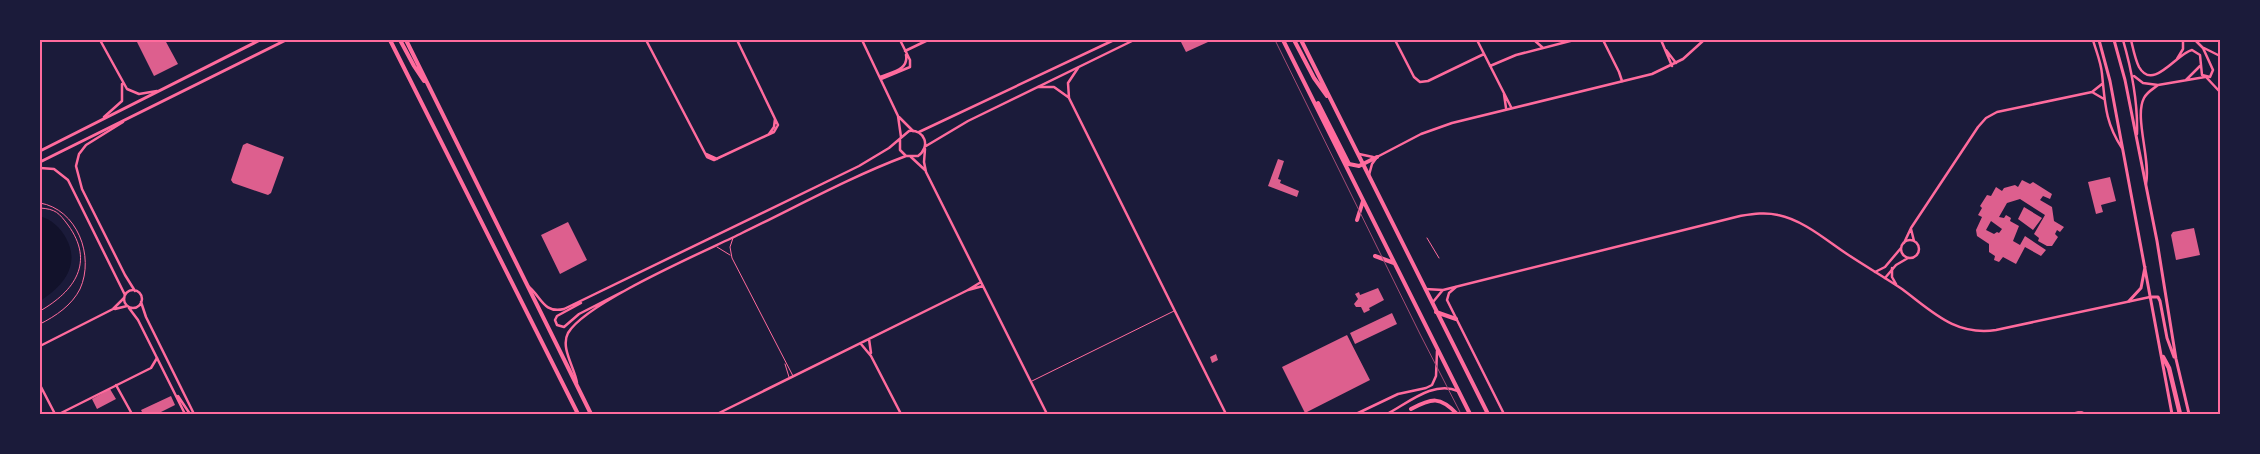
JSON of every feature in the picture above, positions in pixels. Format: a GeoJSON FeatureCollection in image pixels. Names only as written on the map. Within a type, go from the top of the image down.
{"type":"FeatureCollection","features":[{"type":"Feature","properties":{"kind":"highway"},"geometry":{"type":"LineString","coordinates":[[2163,358],[2169,368],[2180,411]]}},
{"type":"Feature","properties":{"kind":"main road"},"geometry":{"type":"LineString","coordinates":[[40,152],[260,40]]}},
{"type":"Feature","properties":{"kind":"main road"},"geometry":{"type":"LineString","coordinates":[[40,162],[286,40]]}},
{"type":"Feature","properties":{"kind":"main road"},"geometry":{"type":"LineString","coordinates":[[389,40],[578,414]]}},
{"type":"Feature","properties":{"kind":"main road"},"geometry":{"type":"LineString","coordinates":[[400,40],[416,70],[428,84]]}},
{"type":"Feature","properties":{"kind":"main road"},"geometry":{"type":"LineString","coordinates":[[1284,40],[1470,414]]}},
{"type":"Feature","properties":{"kind":"main road"},"geometry":{"type":"LineString","coordinates":[[1294,40],[1314,78],[1332,101]]}},
{"type":"Feature","properties":{"kind":"main road"},"geometry":{"type":"LineString","coordinates":[[1301,40],[1488,414]]}},
{"type":"Feature","properties":{"kind":"main road"},"geometry":{"type":"LineString","coordinates":[[2099,40],[2110,81],[2146,264],[2172,414]]}},
{"type":"Feature","properties":{"kind":"main road"},"geometry":{"type":"LineString","coordinates":[[2114,40],[2125,80],[2157,241],[2176,359],[2189,414]]}},
{"type":"Feature","properties":{"kind":"main road"},"geometry":{"type":"LineString","coordinates":[[407,41],[591,414]]}},
{"type":"Feature","properties":{"kind":"main road"},"geometry":{"type":"LineString","coordinates":[[1307,87],[1317,102],[1347,161],[1356,166],[1363,165],[1377,157]]}},
{"type":"Feature","properties":{"kind":"main road"},"geometry":{"type":"LineString","coordinates":[[1357,220],[1363,202]]}},
{"type":"Feature","properties":{"kind":"main road"},"geometry":{"type":"LineString","coordinates":[[1375,256],[1394,263]]}},
{"type":"Feature","properties":{"kind":"main road"},"geometry":{"type":"LineString","coordinates":[[2129,301],[2141,288],[2146,264]]}},
{"type":"Feature","properties":{"kind":"main road"},"geometry":{"type":"LineString","coordinates":[[2152,297],[2158,297],[2160,301],[2167,338],[2176,359]]}},
{"type":"Feature","properties":{"kind":"main road"},"geometry":{"type":"LineString","coordinates":[[1436,312],[1456,319]]}},
{"type":"Feature","properties":{"kind":"main road"},"geometry":{"type":"LineString","coordinates":[[1412,409],[1428,401],[1438,400],[1448,404],[1457,414]]}},
{"type":"Feature","properties":{"kind":"street"},"geometry":{"type":"LineString","coordinates":[[100,40],[127,89],[136,94],[162,90]]}},
{"type":"Feature","properties":{"kind":"street"},"geometry":{"type":"LineString","coordinates":[[646,40],[704,151],[712,157],[718,158],[768,135],[774,127],[774,116],[737,40]]}},
{"type":"Feature","properties":{"kind":"street"},"geometry":{"type":"LineString","coordinates":[[862,40],[898,116],[913,131]]}},
{"type":"Feature","properties":{"kind":"street"},"geometry":{"type":"LineString","coordinates":[[880,78],[910,67],[910,60],[900,40]]}},
{"type":"Feature","properties":{"kind":"street"},"geometry":{"type":"LineString","coordinates":[[905,51],[928,40]]}},
{"type":"Feature","properties":{"kind":"street"},"geometry":{"type":"LineString","coordinates":[[919,132],[1114,40]]}},
{"type":"Feature","properties":{"kind":"street"},"geometry":{"type":"LineString","coordinates":[[898,116],[900,150],[906,156],[920,155],[925,148],[968,121],[1134,40]]}},
{"type":"Feature","properties":{"kind":"street"},"geometry":{"type":"LineString","coordinates":[[1395,40],[1414,77],[1420,82],[1428,82],[1484,54]]}},
{"type":"Feature","properties":{"kind":"street"},"geometry":{"type":"LineString","coordinates":[[1477,40],[1511,107]]}},
{"type":"Feature","properties":{"kind":"street"},"geometry":{"type":"LineString","coordinates":[[1534,40],[1543,48]]}},
{"type":"Feature","properties":{"kind":"street"},"geometry":{"type":"LineString","coordinates":[[1490,66],[1513,56],[1574,40]]}},
{"type":"Feature","properties":{"kind":"street"},"geometry":{"type":"LineString","coordinates":[[1603,40],[1622,82]]}},
{"type":"Feature","properties":{"kind":"street"},"geometry":{"type":"LineString","coordinates":[[1661,40],[1676,64]]}},
{"type":"Feature","properties":{"kind":"street"},"geometry":{"type":"LineString","coordinates":[[1357,153],[1365,157],[1377,157],[1429,131],[1506,108],[1652,74],[1676,64],[1690,54],[1704,40]]}},
{"type":"Feature","properties":{"kind":"street"},"geometry":{"type":"LineString","coordinates":[[2093,40],[2101,67],[2104,99],[2110,125],[2122,148]]}},
{"type":"Feature","properties":{"kind":"street"},"geometry":{"type":"LineString","coordinates":[[2123,40],[2133,75],[2137,102],[2136,140]]}},
{"type":"Feature","properties":{"kind":"street"},"geometry":{"type":"LineString","coordinates":[[2131,40],[2138,64],[2146,73],[2152,75],[2160,73],[2187,51],[2193,50],[2200,55],[2201,73],[2220,92]]}},
{"type":"Feature","properties":{"kind":"street"},"geometry":{"type":"LineString","coordinates":[[2176,60],[2183,49],[2183,40]]}},
{"type":"Feature","properties":{"kind":"street"},"geometry":{"type":"LineString","coordinates":[[2195,40],[2203,48],[2220,56]]}},
{"type":"Feature","properties":{"kind":"street"},"geometry":{"type":"LineString","coordinates":[[1666,48],[1672,66]]}},
{"type":"Feature","properties":{"kind":"street"},"geometry":{"type":"LineString","coordinates":[[2133,75],[2143,83],[2158,85],[2212,76],[2213,70],[2203,48]]}},
{"type":"Feature","properties":{"kind":"street"},"geometry":{"type":"LineString","coordinates":[[2184,80],[2201,65]]}},
{"type":"Feature","properties":{"kind":"street"},"geometry":{"type":"LineString","coordinates":[[1079,66],[1068,83],[1070,98],[1226,414]]}},
{"type":"Feature","properties":{"kind":"street"},"geometry":{"type":"LineString","coordinates":[[99,122],[121,104],[124,96],[122,82]]}},
{"type":"Feature","properties":{"kind":"street"},"geometry":{"type":"LineString","coordinates":[[1875,272],[1885,267],[1901,248],[1911,228],[1982,122],[1991,115],[2008,110],[2092,92],[2102,84]]}},
{"type":"Feature","properties":{"kind":"street"},"geometry":{"type":"LineString","coordinates":[[2216,86],[2220,84]]}},
{"type":"Feature","properties":{"kind":"street"},"geometry":{"type":"LineString","coordinates":[[2145,187],[2148,164],[2142,130],[2142,104],[2148,93],[2158,85]]}},
{"type":"Feature","properties":{"kind":"street"},"geometry":{"type":"LineString","coordinates":[[1038,87],[1058,88],[1070,98]]}},
{"type":"Feature","properties":{"kind":"street"},"geometry":{"type":"LineString","coordinates":[[2092,92],[2104,99]]}},
{"type":"Feature","properties":{"kind":"street"},"geometry":{"type":"LineString","coordinates":[[1504,93],[1506,108]]}},
{"type":"Feature","properties":{"kind":"street"},"geometry":{"type":"LineString","coordinates":[[127,118],[84,148],[77,158],[76,166],[82,189],[125,276],[141,297],[146,317],[192,414]]}},
{"type":"Feature","properties":{"kind":"street"},"geometry":{"type":"LineString","coordinates":[[906,156],[861,175],[588,308],[564,327],[557,325],[555,320],[558,315],[584,301],[859,166],[886,150],[904,133],[919,132],[924,136],[926,172],[1047,414]]}},
{"type":"Feature","properties":{"kind":"street"},"geometry":{"type":"LineString","coordinates":[[911,157],[926,172]]}},
{"type":"Feature","properties":{"kind":"street"},"geometry":{"type":"LineString","coordinates":[[1369,176],[1372,164],[1377,157]]}},
{"type":"Feature","properties":{"kind":"street"},"geometry":{"type":"LineString","coordinates":[[40,168],[57,171],[68,180],[128,307],[137,316],[185,414]]}},
{"type":"Feature","properties":{"kind":"street"},"geometry":{"type":"LineString","coordinates":[[1424,289],[1443,290],[1740,216],[1761,213],[1779,215],[1798,223],[1885,278],[1943,319],[1967,330],[1988,331],[2152,297]]}},
{"type":"Feature","properties":{"kind":"street"},"geometry":{"type":"LineString","coordinates":[[1885,278],[1892,268],[1918,253],[1918,245],[1915,242],[1911,228]]}},
{"type":"Feature","properties":{"kind":"street"},"geometry":{"type":"LineString","coordinates":[[1904,243],[1909,240],[1915,242]]}},
{"type":"Feature","properties":{"kind":"street"},"geometry":{"type":"LineString","coordinates":[[1901,248],[1904,256],[1909,258]]}},
{"type":"Feature","properties":{"kind":"street"},"geometry":{"type":"LineString","coordinates":[[1892,268],[1892,277],[1897,286]]}},
{"type":"Feature","properties":{"kind":"street"},"geometry":{"type":"LineString","coordinates":[[720,414],[981,282]]}},
{"type":"Feature","properties":{"kind":"street"},"geometry":{"type":"LineString","coordinates":[[527,285],[542,304],[551,309],[561,310],[584,301]]}},
{"type":"Feature","properties":{"kind":"street"},"geometry":{"type":"LineString","coordinates":[[968,290],[983,286]]}},
{"type":"Feature","properties":{"kind":"street"},"geometry":{"type":"LineString","coordinates":[[1457,286],[1447,298],[1504,414]]}},
{"type":"Feature","properties":{"kind":"street"},"geometry":{"type":"LineString","coordinates":[[1432,304],[1436,296],[1443,290]]}},
{"type":"Feature","properties":{"kind":"street"},"geometry":{"type":"LineString","coordinates":[[113,309],[129,291],[135,291]]}},
{"type":"Feature","properties":{"kind":"street"},"geometry":{"type":"LineString","coordinates":[[578,387],[576,374],[566,348],[568,333],[586,315],[625,291]]}},
{"type":"Feature","properties":{"kind":"street"},"geometry":{"type":"LineString","coordinates":[[40,346],[113,309],[135,308],[141,302]]}},
{"type":"Feature","properties":{"kind":"street"},"geometry":{"type":"LineString","coordinates":[[2043,315],[2044,320]]}},
{"type":"Feature","properties":{"kind":"street"},"geometry":{"type":"LineString","coordinates":[[869,340],[871,355]]}},
{"type":"Feature","properties":{"kind":"street"},"geometry":{"type":"LineString","coordinates":[[861,344],[871,355],[901,414]]}},
{"type":"Feature","properties":{"kind":"street"},"geometry":{"type":"LineString","coordinates":[[1356,414],[1398,394],[1432,385],[1436,376],[1437,350]]}},
{"type":"Feature","properties":{"kind":"street"},"geometry":{"type":"LineString","coordinates":[[59,414],[151,368],[157,358]]}},
{"type":"Feature","properties":{"kind":"street"},"geometry":{"type":"LineString","coordinates":[[151,368],[163,370]]}},
{"type":"Feature","properties":{"kind":"street"},"geometry":{"type":"LineString","coordinates":[[40,384],[55,414]]}},
{"type":"Feature","properties":{"kind":"street"},"geometry":{"type":"LineString","coordinates":[[116,385],[132,414]]}},
{"type":"Feature","properties":{"kind":"street"},"geometry":{"type":"LineString","coordinates":[[1387,414],[1439,388],[1449,388],[1459,392]]}},
{"type":"Feature","properties":{"kind":"street"},"geometry":{"type":"LineString","coordinates":[[175,394],[192,414]]}},
{"type":"Feature","properties":{"kind":"lane"},"geometry":{"type":"LineString","coordinates":[[732,258],[730,247],[733,238]]}},
{"type":"Feature","properties":{"kind":"lane"},"geometry":{"type":"LineString","coordinates":[[715,246],[725,250],[732,258],[791,377]]}},
{"type":"Feature","properties":{"kind":"lane"},"geometry":{"type":"LineString","coordinates":[[1031,381],[1175,311]]}},
{"type":"Feature","properties":{"kind":"path"},"geometry":{"type":"LineString","coordinates":[[40,203],[58,209],[68,217],[79,235],[85,256],[82,282],[74,298],[62,311],[40,324]]}},
{"type":"Feature","properties":{"kind":"path"},"geometry":{"type":"LineString","coordinates":[[40,208],[52,209],[60,213],[77,240],[81,260],[79,272],[72,285],[59,298],[40,311]]}},
{"type":"Feature","properties":{"kind":"path"},"geometry":{"type":"LineString","coordinates":[[1427,238],[1439,258]]}},
{"type":"Feature","properties":{"kind":"shaded area"},"geometry":{"type":"Polygon","coordinates":[[[40,216],[55,224],[61,230],[66,238],[72,257],[67,274],[62,282],[40,301],[40,216]]]}},
{"type":"Feature","properties":{"kind":"building"},"geometry":{"type":"Polygon","coordinates":[[[136,40],[165,40],[178,64],[154,76],[136,40]]]}},
{"type":"Feature","properties":{"kind":"building"},"geometry":{"type":"Polygon","coordinates":[[[1185,40],[1207,40],[1208,42],[1186,52],[1181,42],[1185,40]]]}},
{"type":"Feature","properties":{"kind":"building"},"geometry":{"type":"Polygon","coordinates":[[[247,143],[284,157],[271,193],[268,195],[233,183],[231,180],[243,145],[247,143]]]}},
{"type":"Feature","properties":{"kind":"building"},"geometry":{"type":"Polygon","coordinates":[[[1278,159],[1284,161],[1278,179],[1281,180],[1280,183],[1299,191],[1297,197],[1268,186],[1278,159]]]}},
{"type":"Feature","properties":{"kind":"building"},"geometry":{"type":"Polygon","coordinates":[[[2110,177],[2116,201],[2101,205],[2103,212],[2096,214],[2088,182],[2110,177]]]}},
{"type":"Feature","properties":{"kind":"building"},"geometry":{"type":"Polygon","coordinates":[[[2022,180],[2030,184],[2033,182],[2052,194],[2050,199],[2043,196],[2040,200],[2052,207],[2054,221],[2064,227],[2060,232],[2057,230],[2055,234],[2058,237],[2052,246],[2047,246],[2038,241],[2039,238],[2034,234],[2045,215],[2020,199],[2007,203],[1999,217],[2004,218],[2006,215],[2011,218],[2010,221],[2019,226],[2013,241],[2020,245],[2025,236],[2046,250],[2041,256],[2025,247],[2016,264],[2003,257],[1999,262],[1994,260],[1995,256],[1989,252],[1989,244],[1977,236],[1976,230],[1982,217],[1978,215],[1982,208],[1980,206],[1987,195],[1991,196],[1996,187],[2002,191],[2004,188],[2015,185],[2018,187],[2022,180]],[[1991,221],[1986,230],[1994,234],[1999,233],[2002,229],[1991,221]]]}},
{"type":"Feature","properties":{"kind":"building"},"geometry":{"type":"Polygon","coordinates":[[[2024,207],[2042,218],[2033,230],[2018,219],[2024,207]]]}},
{"type":"Feature","properties":{"kind":"building"},"geometry":{"type":"Polygon","coordinates":[[[568,222],[587,260],[560,274],[541,235],[568,222]]]}},
{"type":"Feature","properties":{"kind":"building"},"geometry":{"type":"Polygon","coordinates":[[[2194,228],[2200,255],[2176,260],[2171,235],[2173,232],[2194,228]]]}},
{"type":"Feature","properties":{"kind":"building"},"geometry":{"type":"Polygon","coordinates":[[[1378,288],[1384,300],[1364,313],[1361,307],[1356,307],[1354,304],[1358,299],[1355,294],[1359,292],[1360,295],[1378,288]]]}},
{"type":"Feature","properties":{"kind":"building"},"geometry":{"type":"Polygon","coordinates":[[[1392,313],[1397,324],[1355,344],[1350,333],[1392,313]]]}},
{"type":"Feature","properties":{"kind":"building"},"geometry":{"type":"Polygon","coordinates":[[[1347,335],[1370,380],[1305,413],[1282,367],[1347,335]]]}},
{"type":"Feature","properties":{"kind":"building"},"geometry":{"type":"Polygon","coordinates":[[[1216,354],[1218,360],[1212,363],[1210,357],[1216,354]]]}},
{"type":"Feature","properties":{"kind":"building"},"geometry":{"type":"Polygon","coordinates":[[[110,389],[116,399],[97,409],[92,399],[110,389]]]}},
{"type":"Feature","properties":{"kind":"building"},"geometry":{"type":"Polygon","coordinates":[[[171,396],[175,405],[157,414],[143,414],[141,410],[171,396]]]}},
{"type":"Feature","properties":{"kind":"building"},"geometry":{"type":"Polygon","coordinates":[[[2078,411],[2088,414],[2068,414],[2078,411]]]}},
{"type":"Feature","properties":{"kind":"railway"},"geometry":{"type":"LineString","coordinates":[[1275,40],[1461,414]]}}]}
